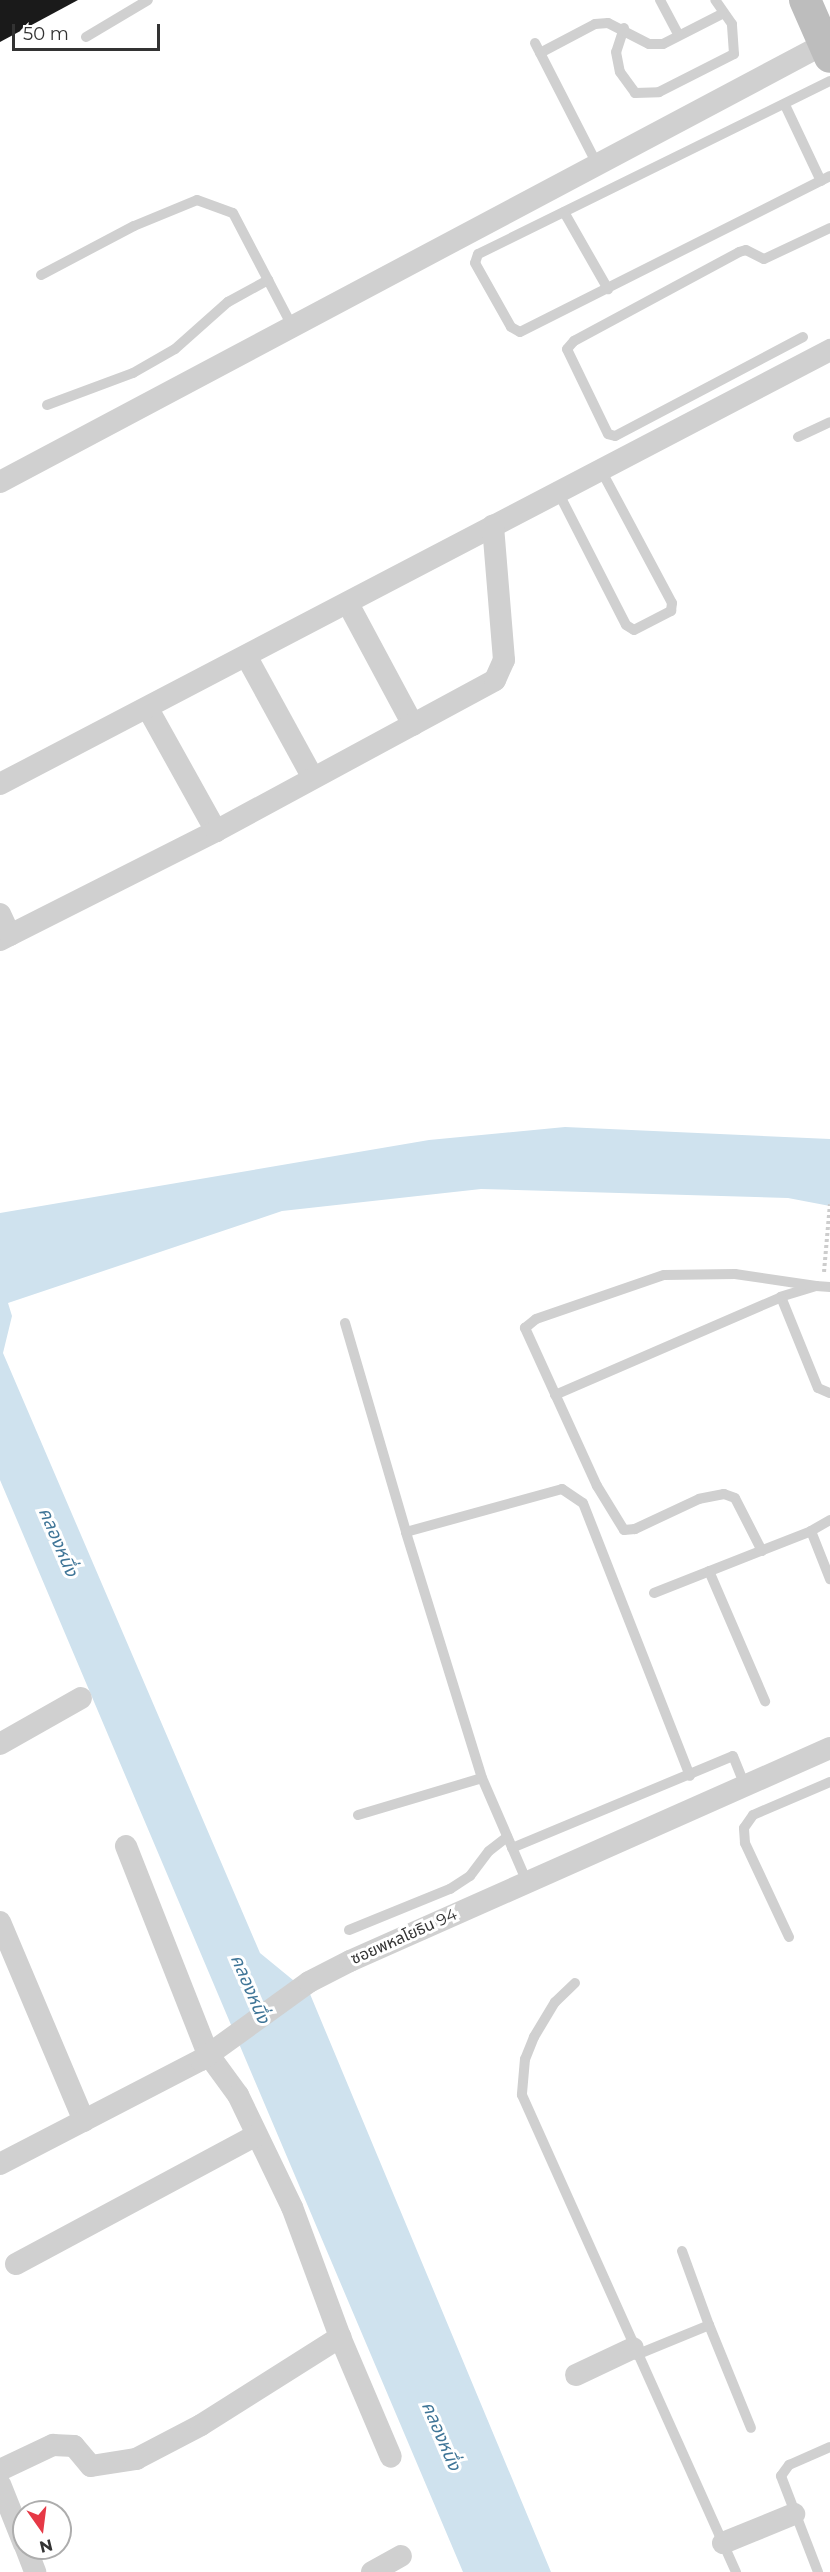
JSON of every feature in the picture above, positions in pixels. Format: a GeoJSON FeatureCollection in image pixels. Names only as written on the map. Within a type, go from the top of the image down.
{"type":"FeatureCollection","features":[{"type":"Feature","properties":{"kind":"main road"},"geometry":{"type":"LineString","coordinates":[[805,0],[827,50]]}},
{"type":"Feature","properties":{"kind":"street"},"geometry":{"type":"LineString","coordinates":[[0,482],[597,164],[827,50]]}},
{"type":"Feature","properties":{"kind":"street"},"geometry":{"type":"LineString","coordinates":[[0,784],[830,350]]}},
{"type":"Feature","properties":{"kind":"street"},"geometry":{"type":"LineString","coordinates":[[0,914],[5,938],[216,831],[495,681],[501,670],[493,525]]}},
{"type":"Feature","properties":{"kind":"street"},"geometry":{"type":"LineString","coordinates":[[353,613],[413,725]]}},
{"type":"Feature","properties":{"kind":"street"},"geometry":{"type":"LineString","coordinates":[[250,663],[313,778]]}},
{"type":"Feature","properties":{"kind":"street"},"geometry":{"type":"LineString","coordinates":[[152,716],[216,831]]}},
{"type":"Feature","properties":{"kind":"street"},"geometry":{"type":"LineString","coordinates":[[0,1744],[81,1698]]}},
{"type":"Feature","properties":{"kind":"street","name":"ซอยพหลโยธิน 94"},"geometry":{"type":"LineString","coordinates":[[0,2163],[84,2121],[213,2051],[309,1982],[527,1882],[830,1748]]}},
{"type":"Feature","properties":{"kind":"street"},"geometry":{"type":"LineString","coordinates":[[126,1846],[213,2051],[238,2095],[292,2208],[339,2337],[392,2457]]}},
{"type":"Feature","properties":{"kind":"street"},"geometry":{"type":"LineString","coordinates":[[0,1922],[84,2121]]}},
{"type":"Feature","properties":{"kind":"street"},"geometry":{"type":"LineString","coordinates":[[16,2264],[257,2135]]}},
{"type":"Feature","properties":{"kind":"street"},"geometry":{"type":"LineString","coordinates":[[0,2470],[53,2445],[74,2446],[91,2466],[136,2459],[201,2425],[339,2337]]}},
{"type":"Feature","properties":{"kind":"street"},"geometry":{"type":"LineString","coordinates":[[576,2375],[634,2352]]}},
{"type":"Feature","properties":{"kind":"street"},"geometry":{"type":"LineString","coordinates":[[0,2484],[12,2514]]}},
{"type":"Feature","properties":{"kind":"street"},"geometry":{"type":"LineString","coordinates":[[723,2543],[794,2514]]}},
{"type":"Feature","properties":{"kind":"street"},"geometry":{"type":"LineString","coordinates":[[372,2572],[401,2556]]}},
{"type":"Feature","properties":{"kind":"lane"},"geometry":{"type":"LineString","coordinates":[[86,37],[148,0]]}},
{"type":"Feature","properties":{"kind":"lane"},"geometry":{"type":"LineString","coordinates":[[660,0],[679,35]]}},
{"type":"Feature","properties":{"kind":"lane"},"geometry":{"type":"LineString","coordinates":[[624,28],[616,62],[635,93],[644,95],[683,82],[734,54],[732,24],[722,14],[716,0]]}},
{"type":"Feature","properties":{"kind":"lane"},"geometry":{"type":"LineString","coordinates":[[597,164],[537,48],[595,24],[608,23],[624,28],[649,44],[663,44],[722,14]]}},
{"type":"Feature","properties":{"kind":"lane"},"geometry":{"type":"LineString","coordinates":[[784,105],[825,178],[520,332],[510,327],[475,262],[478,254],[830,81]]}},
{"type":"Feature","properties":{"kind":"lane"},"geometry":{"type":"LineString","coordinates":[[41,275],[134,226],[197,200],[233,213],[292,326]]}},
{"type":"Feature","properties":{"kind":"lane"},"geometry":{"type":"LineString","coordinates":[[564,212],[608,289]]}},
{"type":"Feature","properties":{"kind":"lane"},"geometry":{"type":"LineString","coordinates":[[803,337],[615,436],[608,434],[567,349],[574,341],[739,252],[746,250],[764,259],[830,228]]}},
{"type":"Feature","properties":{"kind":"lane"},"geometry":{"type":"LineString","coordinates":[[47,405],[133,373],[175,349],[228,302],[268,280]]}},
{"type":"Feature","properties":{"kind":"lane"},"geometry":{"type":"LineString","coordinates":[[798,437],[830,422]]}},
{"type":"Feature","properties":{"kind":"lane"},"geometry":{"type":"LineString","coordinates":[[558,492],[626,625],[634,630],[671,611],[672,603],[601,470]]}},
{"type":"Feature","properties":{"kind":"lane"},"geometry":{"type":"LineString","coordinates":[[762,1551],[735,1498],[724,1494],[699,1499],[635,1529],[624,1530],[597,1486],[525,1328],[536,1319],[673,1274],[735,1274],[823,1286]]}},
{"type":"Feature","properties":{"kind":"lane"},"geometry":{"type":"LineString","coordinates":[[555,1395],[781,1297],[823,1286]]}},
{"type":"Feature","properties":{"kind":"lane"},"geometry":{"type":"LineString","coordinates":[[781,1297],[818,1388],[830,1393]]}},
{"type":"Feature","properties":{"kind":"lane"},"geometry":{"type":"LineString","coordinates":[[345,1323],[406,1532],[482,1778],[527,1882]]}},
{"type":"Feature","properties":{"kind":"lane"},"geometry":{"type":"LineString","coordinates":[[406,1532],[562,1489],[574,1494],[583,1503],[690,1776]]}},
{"type":"Feature","properties":{"kind":"lane"},"geometry":{"type":"LineString","coordinates":[[654,1593],[811,1531],[830,1520]]}},
{"type":"Feature","properties":{"kind":"lane"},"geometry":{"type":"LineString","coordinates":[[811,1531],[830,1579]]}},
{"type":"Feature","properties":{"kind":"lane"},"geometry":{"type":"LineString","coordinates":[[709,1571],[765,1701]]}},
{"type":"Feature","properties":{"kind":"lane"},"geometry":{"type":"LineString","coordinates":[[512,1848],[690,1776],[733,1756],[746,1786]]}},
{"type":"Feature","properties":{"kind":"lane"},"geometry":{"type":"LineString","coordinates":[[358,1815],[482,1778]]}},
{"type":"Feature","properties":{"kind":"lane"},"geometry":{"type":"LineString","coordinates":[[789,1936],[746,1843],[744,1828],[753,1815],[830,1782]]}},
{"type":"Feature","properties":{"kind":"lane"},"geometry":{"type":"LineString","coordinates":[[349,1930],[450,1889],[470,1876],[489,1851],[507,1837]]}},
{"type":"Feature","properties":{"kind":"lane"},"geometry":{"type":"LineString","coordinates":[[575,1983],[555,2002],[534,2037],[525,2059],[522,2095],[634,2352],[736,2572]]}},
{"type":"Feature","properties":{"kind":"lane"},"geometry":{"type":"LineString","coordinates":[[682,2251],[751,2428]]}},
{"type":"Feature","properties":{"kind":"lane"},"geometry":{"type":"LineString","coordinates":[[634,2352],[709,2325]]}},
{"type":"Feature","properties":{"kind":"lane"},"geometry":{"type":"LineString","coordinates":[[818,2572],[781,2476],[789,2465],[830,2447]]}},
{"type":"Feature","properties":{"kind":"path"},"geometry":{"type":"LineString","coordinates":[[823,1286],[830,1204]]}},
{"type":"Feature","properties":{"kind":"water","name":"คลองหนึ่ง"},"geometry":{"type":"Polygon","coordinates":[[[565,1127],[830,1139],[830,1206],[788,1198],[481,1189],[282,1211],[8,1303],[12,1316],[3,1353],[260,1953],[310,1994],[551,2572],[463,2572],[0,1480],[0,1213],[429,1140],[565,1127]]]}},
{"type":"Feature","properties":{"kind":"building"},"geometry":{"type":"Polygon","coordinates":[[[0,0],[78,0],[0,42],[0,0]]]}}]}
